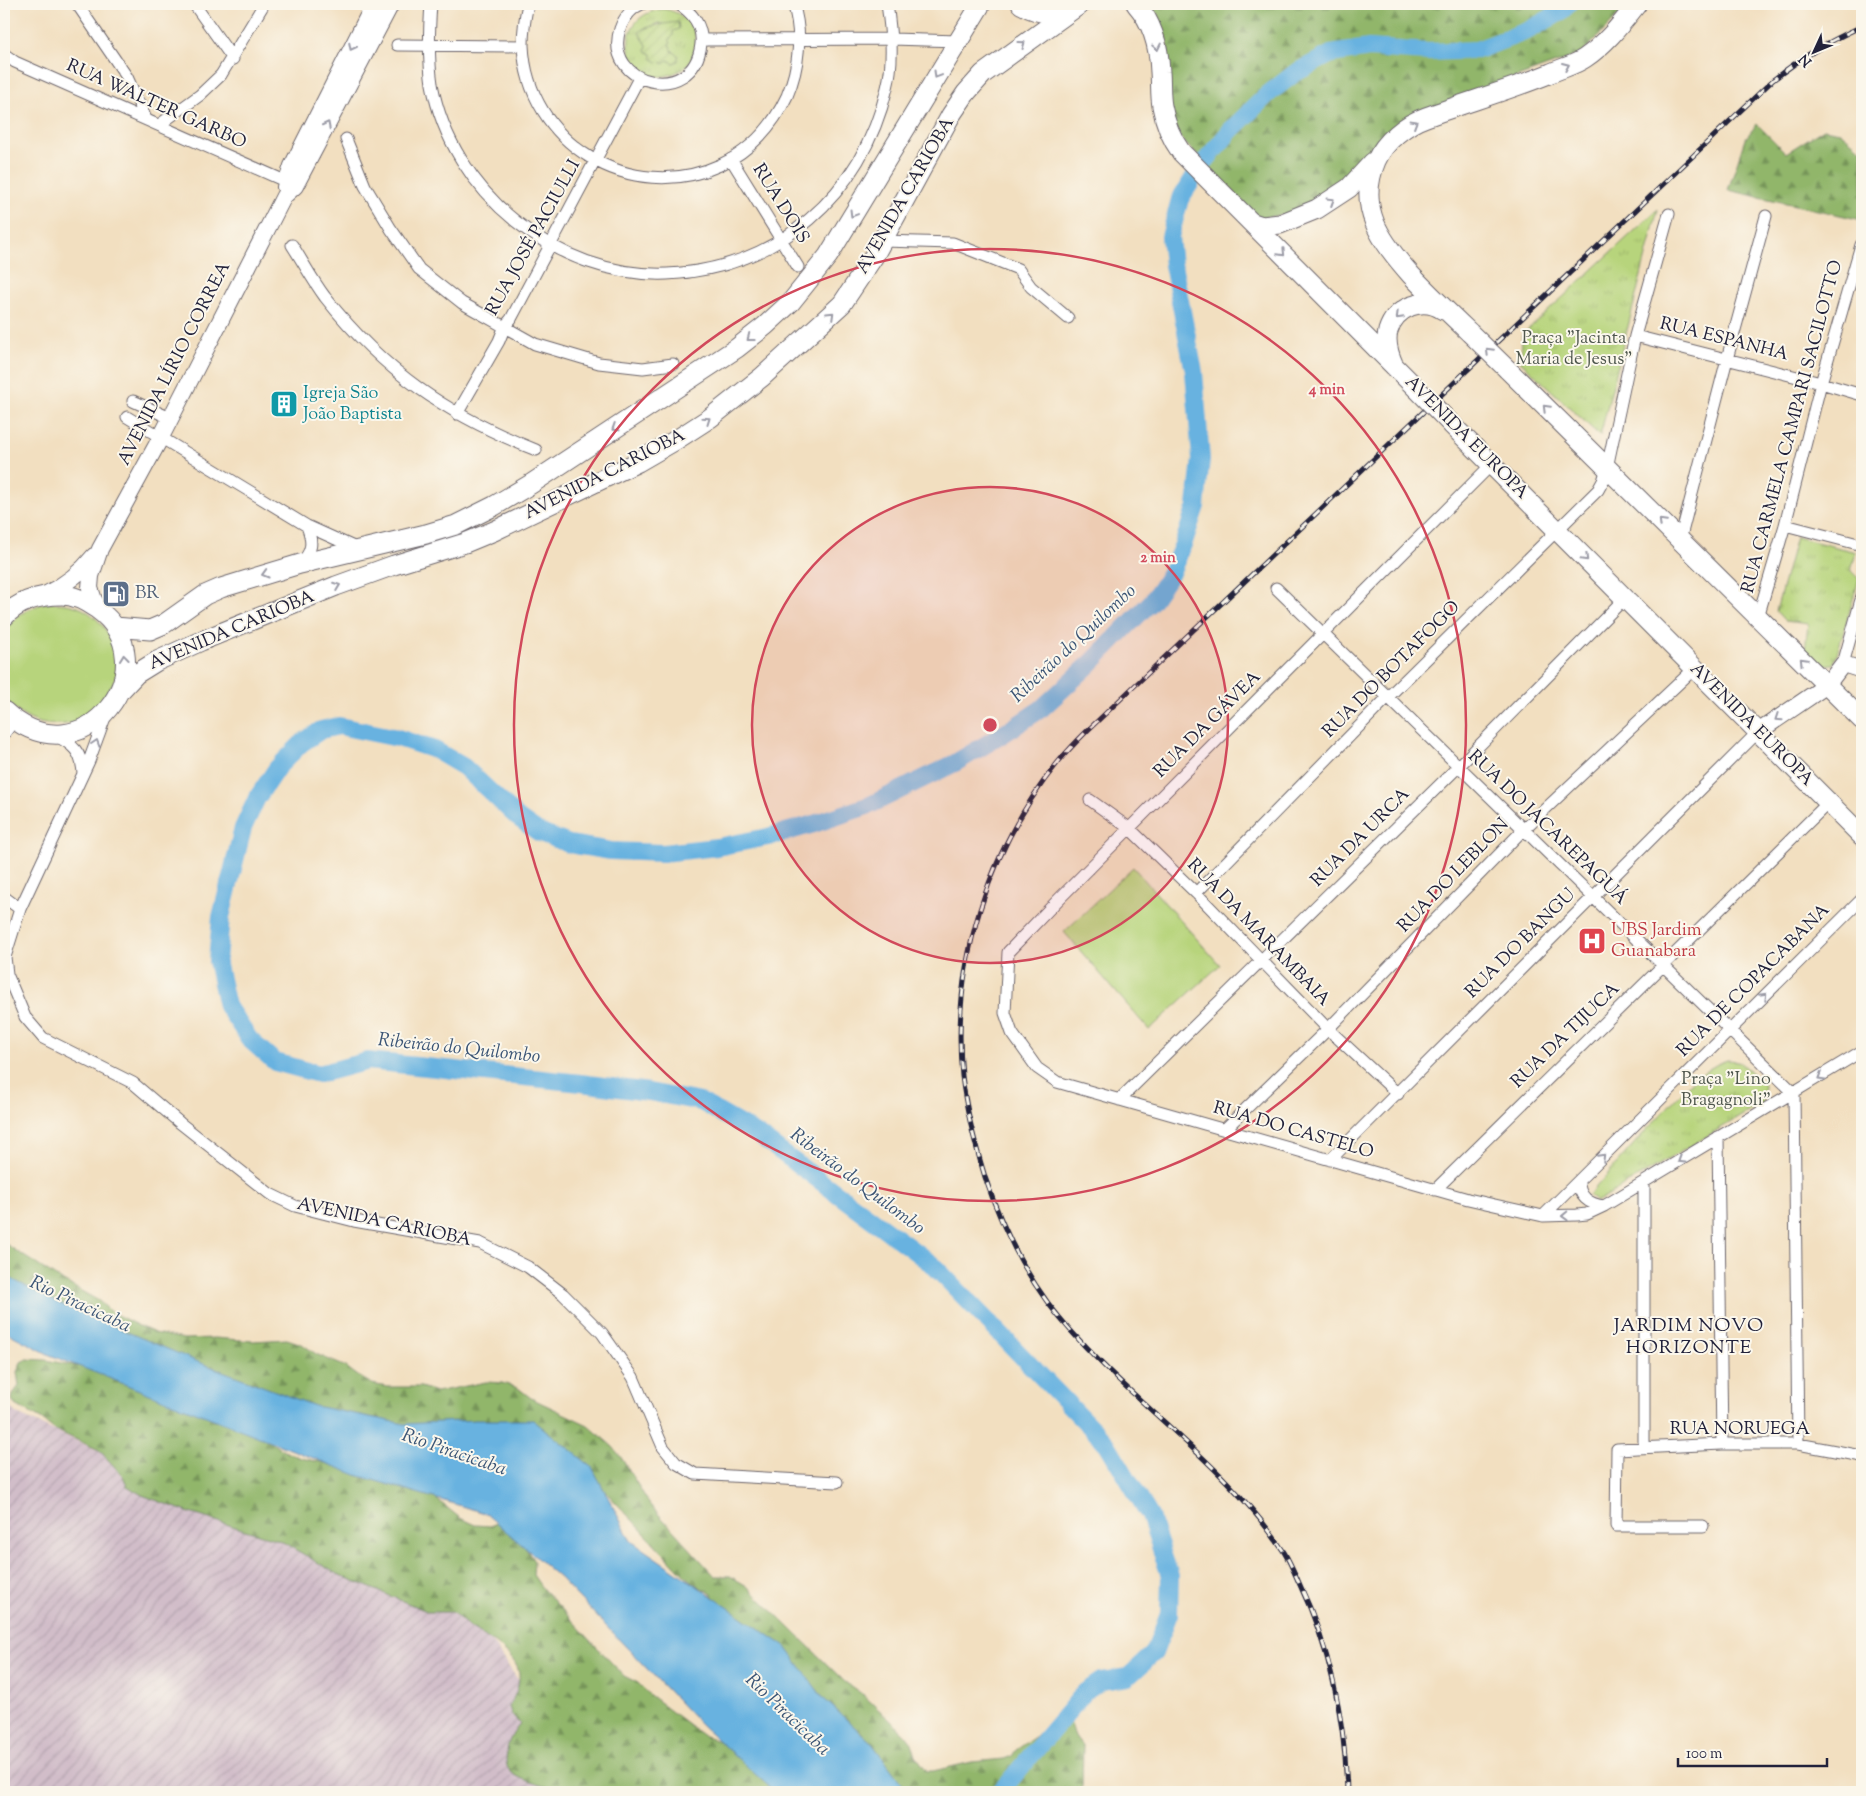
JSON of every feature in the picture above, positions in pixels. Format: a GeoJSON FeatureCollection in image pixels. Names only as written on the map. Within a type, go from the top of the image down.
{"type":"FeatureCollection","features":[{"type":"Feature","properties":{"kind":"main road","name":"AVENIDA LÍRIO CORREA"},"geometry":{"type":"LineString","coordinates":[[288,188],[292,166],[374,4]]}},
{"type":"Feature","properties":{"kind":"main road","name":"AVENIDA LÍRIO CORREA"},"geometry":{"type":"LineString","coordinates":[[110,621],[94,600],[90,588],[90,576],[100,549],[161,437],[288,188],[390,4]]}},
{"type":"Feature","properties":{"kind":"main road","name":"AVENIDA CARIOBA"},"geometry":{"type":"LineString","coordinates":[[110,621],[150,630],[164,624],[205,595],[221,588],[300,564],[456,525],[494,506],[537,480],[737,348],[765,326],[798,294],[828,256],[981,4]]}},
{"type":"Feature","properties":{"kind":"main road"},"geometry":{"type":"LineString","coordinates":[[1021,4],[1047,13],[1063,11],[1079,4]]}},
{"type":"Feature","properties":{"kind":"main road","name":"AVENIDA CARIOBA"},"geometry":{"type":"LineString","coordinates":[[121,690],[136,674],[157,661],[183,649],[336,586],[394,565],[465,543],[494,531],[638,462],[710,418],[762,377],[842,304],[883,241],[951,116],[966,93],[983,74],[1079,4]]}},
{"type":"Feature","properties":{"kind":"main road","name":"AVENIDA EUROPA"},"geometry":{"type":"LineString","coordinates":[[1136,4],[1149,23],[1155,39],[1160,71],[1161,105],[1168,129],[1174,141],[1191,162],[1862,836]]}},
{"type":"Feature","properties":{"kind":"main road"},"geometry":{"type":"LineString","coordinates":[[1253,223],[1262,226],[1280,224],[1328,204],[1349,188],[1397,133],[1423,118],[1534,80],[1584,59],[1613,35],[1637,4]]}},
{"type":"Feature","properties":{"kind":"main road"},"geometry":{"type":"LineString","coordinates":[[1379,155],[1370,175],[1368,189],[1371,214],[1380,235],[1400,262],[1862,720]]}},
{"type":"Feature","properties":{"kind":"main road"},"geometry":{"type":"LineString","coordinates":[[1396,368],[1388,352],[1388,332],[1391,324],[1402,311],[1411,306],[1428,303],[1436,305],[1456,319]]}},
{"type":"Feature","properties":{"kind":"main road","name":"AVENIDA LÍRIO CORREA"},"geometry":{"type":"LineString","coordinates":[[45,595],[74,578],[85,568],[100,549]]}},
{"type":"Feature","properties":{"kind":"main road"},"geometry":{"type":"LineString","coordinates":[[4,600],[24,601],[45,595],[66,595],[87,602],[110,621],[123,647],[125,668],[121,690],[108,710],[92,724],[73,732],[53,734],[7,722]]}},
{"type":"Feature","properties":{"kind":"main road"},"geometry":{"type":"LineString","coordinates":[[4,617],[24,601]]}},
{"type":"Feature","properties":{"kind":"main road"},"geometry":{"type":"LineString","coordinates":[[1758,732],[1827,685],[1843,664],[1862,670]]}},
{"type":"Feature","properties":{"kind":"street"},"geometry":{"type":"LineString","coordinates":[[77,4],[127,77],[146,119]]}},
{"type":"Feature","properties":{"kind":"street"},"geometry":{"type":"LineString","coordinates":[[194,4],[232,59]]}},
{"type":"Feature","properties":{"kind":"street"},"geometry":{"type":"LineString","coordinates":[[159,125],[200,95],[221,76],[264,4]]}},
{"type":"Feature","properties":{"kind":"street"},"geometry":{"type":"LineString","coordinates":[[431,4],[428,44],[432,85],[442,116],[462,161],[486,194],[515,222],[549,245],[594,264],[626,271],[666,274],[706,270],[745,258],[781,240],[820,211],[851,175],[874,133],[888,86],[892,38],[888,4]]}},
{"type":"Feature","properties":{"kind":"street"},"geometry":{"type":"LineString","coordinates":[[528,4],[524,22],[523,46],[529,81],[544,113],[567,141],[596,162],[622,173],[650,178],[678,177],[706,171],[731,159],[751,146],[768,128],[781,108],[791,87],[797,63],[799,39],[793,4]]}},
{"type":"Feature","properties":{"kind":"street"},"geometry":{"type":"LineString","coordinates":[[640,4],[629,13],[622,23],[618,41],[622,60],[639,78],[651,82],[664,83],[676,80],[687,74],[698,58],[702,40],[700,28],[694,17],[678,4]]}},
{"type":"Feature","properties":{"kind":"street"},"geometry":{"type":"LineString","coordinates":[[702,40],[892,38],[958,41]]}},
{"type":"Feature","properties":{"kind":"street"},"geometry":{"type":"LineString","coordinates":[[397,45],[523,46]]}},
{"type":"Feature","properties":{"kind":"street","name":"RUA WALTER GARBO"},"geometry":{"type":"LineString","coordinates":[[4,54],[15,62],[146,119],[288,188]]}},
{"type":"Feature","properties":{"kind":"street","name":"RUA JOSÉ PACIULLI"},"geometry":{"type":"LineString","coordinates":[[456,414],[499,341],[505,326],[511,320],[639,78]]}},
{"type":"Feature","properties":{"kind":"street"},"geometry":{"type":"LineString","coordinates":[[346,139],[365,186],[391,230],[419,269],[462,302],[535,344],[599,363],[643,368],[673,364]]}},
{"type":"Feature","properties":{"kind":"street","name":"RUA DOIS"},"geometry":{"type":"LineString","coordinates":[[731,159],[798,266]]}},
{"type":"Feature","properties":{"kind":"street","name":"RUA DO BOTAFOGO"},"geometry":{"type":"LineString","coordinates":[[1196,893],[1388,697],[1598,490],[1607,468],[1635,336],[1669,214]]}},
{"type":"Feature","properties":{"kind":"street"},"geometry":{"type":"LineString","coordinates":[[1680,540],[1766,216]]}},
{"type":"Feature","properties":{"kind":"street"},"geometry":{"type":"LineString","coordinates":[[883,241],[953,243],[1018,269],[1031,287],[1068,318]]}},
{"type":"Feature","properties":{"kind":"street"},"geometry":{"type":"LineString","coordinates":[[292,245],[324,295],[362,341],[407,380],[456,414],[495,434],[536,450]]}},
{"type":"Feature","properties":{"kind":"street","name":"RUA CARMELA CAMPARI SACILOTTO"},"geometry":{"type":"LineString","coordinates":[[1758,617],[1786,526],[1821,383],[1861,246]]}},
{"type":"Feature","properties":{"kind":"street","name":"RUA ESPANHA"},"geometry":{"type":"LineString","coordinates":[[1635,336],[1862,395]]}},
{"type":"Feature","properties":{"kind":"street"},"geometry":{"type":"LineString","coordinates":[[134,401],[170,418]]}},
{"type":"Feature","properties":{"kind":"street"},"geometry":{"type":"LineString","coordinates":[[127,417],[306,526],[358,550]]}},
{"type":"Feature","properties":{"kind":"street","name":"RUA DA GÁVEA"},"geometry":{"type":"LineString","coordinates":[[1012,1034],[1005,1013],[1008,952],[1492,464]]}},
{"type":"Feature","properties":{"kind":"street"},"geometry":{"type":"LineString","coordinates":[[300,564],[312,548],[312,540],[306,526]]}},
{"type":"Feature","properties":{"kind":"street"},"geometry":{"type":"LineString","coordinates":[[1786,526],[1862,545]]}},
{"type":"Feature","properties":{"kind":"street","name":"RUA DO JACAREPAGUÁ"},"geometry":{"type":"LineString","coordinates":[[1276,588],[1794,1093]]}},
{"type":"Feature","properties":{"kind":"street"},"geometry":{"type":"LineString","coordinates":[[1843,664],[1862,596]]}},
{"type":"Feature","properties":{"kind":"street","name":"RUA DA URCA"},"geometry":{"type":"LineString","coordinates":[[1119,1100],[1459,766],[1625,598]]}},
{"type":"Feature","properties":{"kind":"street","name":"RUA DO LEBLON"},"geometry":{"type":"LineString","coordinates":[[1224,1130],[1328,1030],[1524,829],[1695,668]]}},
{"type":"Feature","properties":{"kind":"street","name":"AVENIDA CARIOBA"},"geometry":{"type":"LineString","coordinates":[[108,710],[83,774],[20,910],[5,957],[7,974],[26,1017],[43,1038],[133,1083],[270,1194],[294,1206],[354,1221],[480,1243],[528,1267],[563,1294],[602,1333],[633,1377],[663,1447],[676,1463],[695,1474],[837,1482]]}},
{"type":"Feature","properties":{"kind":"street","name":"RUA DO BANGU"},"geometry":{"type":"LineString","coordinates":[[1330,1160],[1758,732]]}},
{"type":"Feature","properties":{"kind":"street"},"geometry":{"type":"LineString","coordinates":[[53,734],[74,748],[82,763],[83,774]]}},
{"type":"Feature","properties":{"kind":"street","name":"RUA DA MARAMBAIA"},"geometry":{"type":"LineString","coordinates":[[1090,800],[1129,828],[1196,893],[1328,1030],[1398,1094]]}},
{"type":"Feature","properties":{"kind":"street","name":"RUA DA TIJUCA"},"geometry":{"type":"LineString","coordinates":[[1435,1190],[1829,802]]}},
{"type":"Feature","properties":{"kind":"street"},"geometry":{"type":"LineString","coordinates":[[4,897],[20,910]]}},
{"type":"Feature","properties":{"kind":"street","name":"RUA DE COPACABANA"},"geometry":{"type":"LineString","coordinates":[[1543,1216],[1862,899]]}},
{"type":"Feature","properties":{"kind":"street","name":"RUA DO CASTELO"},"geometry":{"type":"LineString","coordinates":[[1012,1034],[1037,1068],[1057,1082],[1435,1190],[1543,1216],[1565,1217],[1587,1214],[1604,1206],[1862,1051]]}},
{"type":"Feature","properties":{"kind":"street"},"geometry":{"type":"LineString","coordinates":[[1794,1093],[1798,1444]]}},
{"type":"Feature","properties":{"kind":"street"},"geometry":{"type":"LineString","coordinates":[[1718,1137],[1722,1444]]}},
{"type":"Feature","properties":{"kind":"street"},"geometry":{"type":"LineString","coordinates":[[1579,1180],[1580,1191],[1583,1196],[1594,1205],[1604,1206]]}},
{"type":"Feature","properties":{"kind":"street"},"geometry":{"type":"LineString","coordinates":[[1644,1183],[1644,1448]]}},
{"type":"Feature","properties":{"kind":"street","name":"RUA NORUEGA"},"geometry":{"type":"LineString","coordinates":[[1703,1526],[1616,1526],[1617,1449],[1722,1444],[1798,1444],[1862,1456]]}},
{"type":"Feature","properties":{"kind":"shaded area"},"geometry":{"type":"Polygon","coordinates":[[[4,1402],[17,1414],[476,1620],[540,1711],[588,1792],[4,1792],[4,1402]]]}},
{"type":"Feature","properties":{"kind":"green space"},"geometry":{"type":"Polygon","coordinates":[[[1150,4],[1630,4],[1581,54],[1421,112],[1353,176],[1291,215],[1258,217],[1180,138],[1171,122],[1167,82],[1169,62],[1167,40],[1157,14],[1150,4]]]}},
{"type":"Feature","properties":{"kind":"green space"},"geometry":{"type":"Polygon","coordinates":[[[663,9],[678,14],[689,22],[693,28],[696,43],[687,66],[672,74],[656,76],[643,72],[634,63],[629,50],[629,37],[634,24],[645,15],[663,9]],[[678,22],[666,25],[658,23],[644,28],[641,36],[647,45],[646,51],[652,54],[656,60],[668,60],[674,63],[674,52],[670,48],[669,40],[673,31],[679,29],[678,22]]]}},
{"type":"Feature","properties":{"kind":"green space"},"geometry":{"type":"Polygon","coordinates":[[[678,22],[679,29],[673,31],[669,44],[672,51],[678,55],[678,61],[674,63],[668,60],[663,64],[652,59],[652,54],[646,51],[647,45],[639,33],[641,30],[678,22]]]}},
{"type":"Feature","properties":{"kind":"green space"},"geometry":{"type":"Polygon","coordinates":[[[1757,124],[1786,153],[1824,129],[1840,132],[1862,150],[1862,220],[1728,190],[1745,139],[1757,124]]]}},
{"type":"Feature","properties":{"kind":"green space","name":"Praça \"Jacinta Maria de Jesus\""},"geometry":{"type":"Polygon","coordinates":[[[1658,209],[1600,436],[1521,362],[1522,335],[1658,209]]]}},
{"type":"Feature","properties":{"kind":"green space"},"geometry":{"type":"Polygon","coordinates":[[[1796,537],[1856,552],[1851,571],[1859,579],[1834,664],[1821,665],[1805,651],[1808,624],[1785,621],[1776,611],[1796,537]]]}},
{"type":"Feature","properties":{"kind":"green space"},"geometry":{"type":"Polygon","coordinates":[[[44,603],[70,605],[87,612],[104,627],[114,647],[117,658],[115,679],[100,706],[91,714],[78,721],[55,725],[40,723],[24,716],[4,696],[3,650],[5,629],[17,616],[44,603]]]}},
{"type":"Feature","properties":{"kind":"green space"},"geometry":{"type":"Polygon","coordinates":[[[1133,867],[1220,965],[1149,1030],[1064,932],[1133,867]]]}},
{"type":"Feature","properties":{"kind":"green space","name":"Praça \"Lino Bragagnoli\""},"geometry":{"type":"Polygon","coordinates":[[[1727,1060],[1738,1061],[1764,1084],[1763,1103],[1596,1202],[1589,1195],[1680,1094],[1694,1080],[1727,1060]]]}},
{"type":"Feature","properties":{"kind":"green space"},"geometry":{"type":"Polygon","coordinates":[[[4,1243],[56,1277],[99,1301],[111,1312],[155,1333],[184,1339],[215,1338],[253,1341],[287,1339],[302,1344],[316,1354],[346,1367],[372,1384],[387,1387],[421,1387],[436,1392],[486,1382],[502,1383],[518,1388],[531,1398],[588,1425],[613,1447],[650,1505],[715,1576],[730,1576],[747,1586],[845,1682],[862,1694],[905,1734],[912,1743],[916,1756],[927,1771],[972,1762],[1004,1759],[1012,1756],[1016,1750],[1059,1720],[1068,1719],[1076,1738],[1083,1745],[1081,1792],[895,1792],[717,1607],[712,1594],[693,1583],[681,1572],[573,1457],[373,1439],[4,1285],[4,1243]]]}},
{"type":"Feature","properties":{"kind":"green space"},"geometry":{"type":"Polygon","coordinates":[[[27,1359],[45,1360],[77,1366],[101,1366],[197,1399],[288,1453],[301,1458],[353,1469],[430,1494],[460,1518],[475,1525],[491,1526],[505,1517],[534,1561],[533,1575],[542,1588],[624,1676],[638,1683],[651,1696],[705,1737],[722,1742],[776,1792],[566,1792],[536,1784],[514,1775],[508,1769],[506,1760],[510,1740],[520,1724],[512,1715],[509,1707],[518,1687],[519,1674],[513,1660],[507,1653],[452,1612],[429,1612],[337,1574],[281,1541],[190,1513],[142,1495],[127,1486],[123,1476],[99,1450],[55,1430],[41,1419],[14,1404],[12,1400],[13,1394],[19,1386],[17,1372],[21,1362],[27,1359]]]}},
{"type":"Feature","properties":{"kind":"water","name":"Rio Piracicaba"},"geometry":{"type":"Polygon","coordinates":[[[4,1275],[56,1302],[196,1361],[315,1406],[405,1424],[475,1420],[533,1420],[592,1467],[631,1541],[786,1647],[823,1698],[871,1742],[908,1792],[775,1792],[701,1725],[560,1578],[485,1513],[359,1476],[50,1355],[4,1331],[4,1275]]]}},
{"type":"Feature","properties":{"kind":"waterway","name":"Ribeirão do Quilombo"},"geometry":{"type":"LineString","coordinates":[[1000,1792],[1085,1692],[1101,1681],[1128,1677],[1154,1653],[1169,1614],[1170,1576],[1150,1516],[1107,1444],[933,1265],[757,1134],[701,1102],[649,1092],[581,1083],[368,1061],[319,1074],[275,1062],[250,1040],[227,1006],[217,961],[221,917],[243,828],[257,798],[277,768],[302,743],[321,730],[339,726],[398,738],[435,750],[464,767],[518,818],[538,832],[569,844],[611,851],[663,853],[717,847],[768,837],[870,805],[955,763],[1005,733],[1041,709],[1090,664],[1152,601],[1170,575],[1184,542],[1196,506],[1201,459],[1194,372],[1173,265],[1170,237],[1180,199],[1202,165],[1231,130],[1268,94],[1295,73],[1331,54],[1369,48],[1428,52],[1477,50],[1527,31],[1559,13],[1569,4]]}},
{"type":"Feature","properties":{"kind":"railway"},"geometry":{"type":"LineString","coordinates":[[1347,1792],[1343,1738],[1328,1660],[1311,1610],[1284,1552],[1259,1517],[1230,1485],[1105,1367],[1075,1336],[1048,1303],[1028,1274],[997,1210],[974,1140],[962,1076],[960,1034],[963,992],[969,950],[980,909],[995,869],[1013,831],[1034,795],[1069,749],[1773,80],[1816,50],[1862,26]]}},
{"type":"Feature","properties":{"kind":"place","name":"Igreja São João Baptista"},"geometry":{"type":"Point","coordinates":[284,404]}},
{"type":"Feature","properties":{"kind":"place","name":"BR"},"geometry":{"type":"Point","coordinates":[116,594]}},
{"type":"Feature","properties":{"kind":"place","name":"UBS Jardim Guanabara"},"geometry":{"type":"Point","coordinates":[1592,941]}},
{"type":"Feature","properties":{"kind":"district","name":"JARDIM NOVO HORIZONTE"},"geometry":{"type":"Point","coordinates":[1689,1337]}}]}
